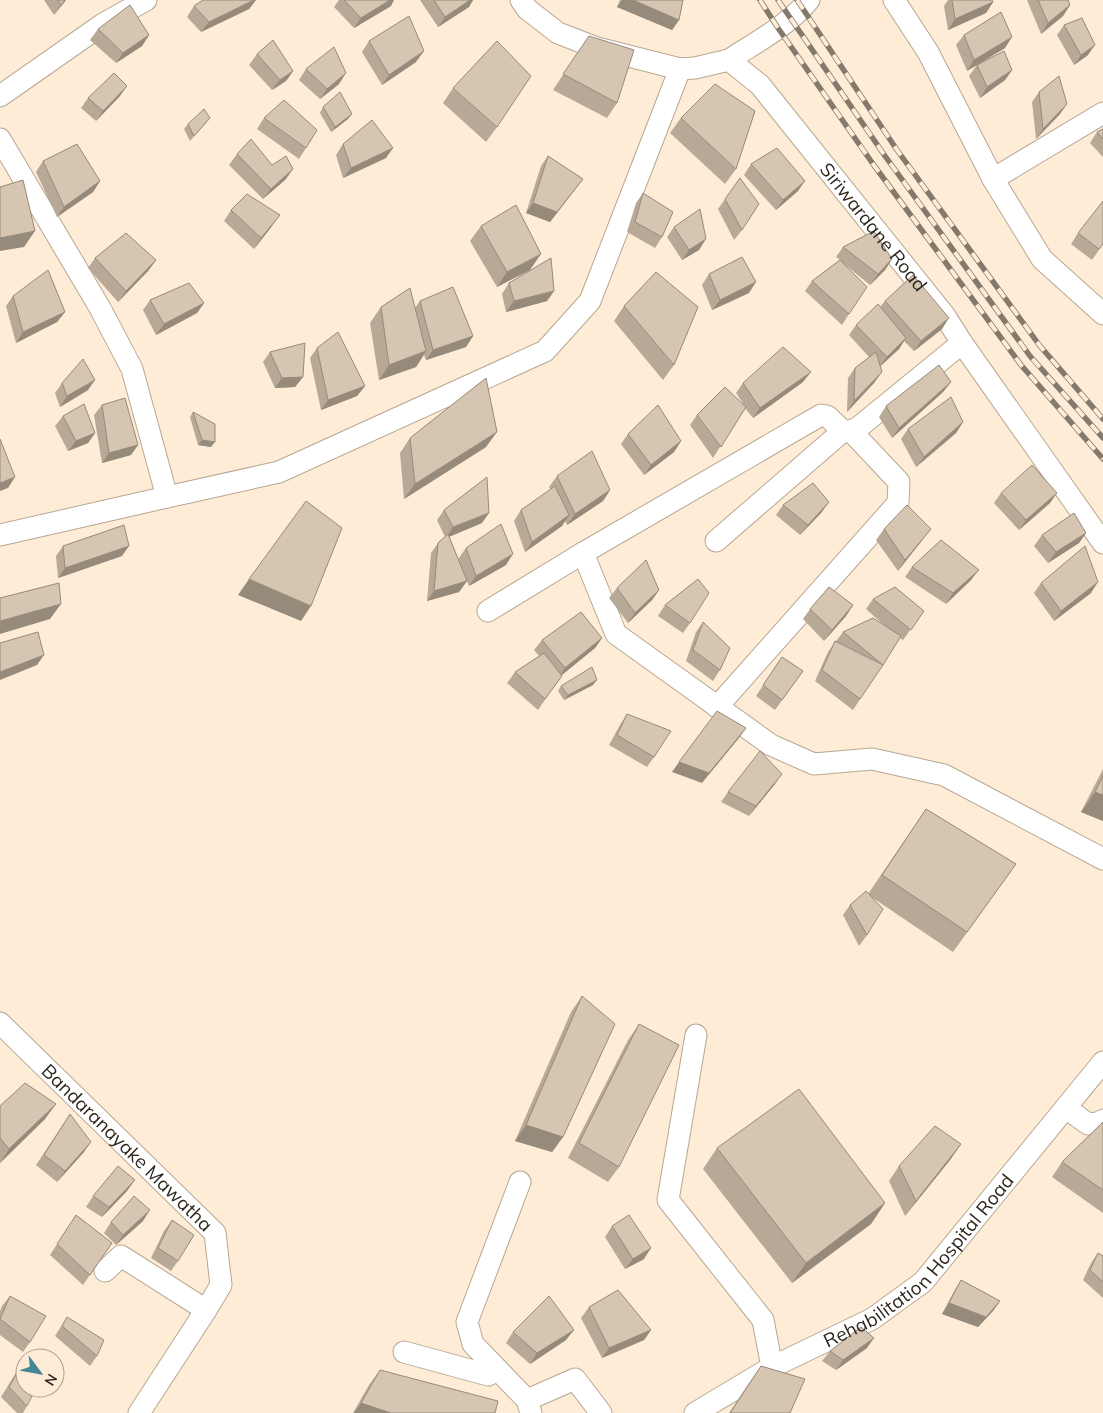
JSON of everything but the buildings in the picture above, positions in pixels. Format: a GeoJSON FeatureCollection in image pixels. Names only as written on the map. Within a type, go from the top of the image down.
{"type":"FeatureCollection","features":[{"type":"Feature","properties":{"kind":"street"},"geometry":{"type":"LineString","coordinates":[[0,96],[103,24],[146,0]]}},
{"type":"Feature","properties":{"kind":"street"},"geometry":{"type":"LineString","coordinates":[[521,0],[527,9],[558,33],[597,48],[680,69],[695,68],[729,60],[778,28],[809,0]]}},
{"type":"Feature","properties":{"kind":"street"},"geometry":{"type":"LineString","coordinates":[[894,0],[928,52],[993,179],[1042,259],[1103,314]]}},
{"type":"Feature","properties":{"kind":"street","name":"Siriwardane Road"},"geometry":{"type":"LineString","coordinates":[[729,60],[760,85],[945,316],[1103,543]]}},
{"type":"Feature","properties":{"kind":"street"},"geometry":{"type":"LineString","coordinates":[[0,536],[279,472],[546,351],[590,301],[680,69]]}},
{"type":"Feature","properties":{"kind":"street"},"geometry":{"type":"LineString","coordinates":[[993,179],[1103,113]]}},
{"type":"Feature","properties":{"kind":"street"},"geometry":{"type":"LineString","coordinates":[[0,139],[100,308],[132,369],[168,497]]}},
{"type":"Feature","properties":{"kind":"street"},"geometry":{"type":"LineString","coordinates":[[716,541],[847,431],[858,428],[962,343]]}},
{"type":"Feature","properties":{"kind":"street"},"geometry":{"type":"LineString","coordinates":[[488,611],[583,553],[821,415],[827,416],[847,431],[899,482],[898,502],[717,707]]}},
{"type":"Feature","properties":{"kind":"street"},"geometry":{"type":"LineString","coordinates":[[583,553],[616,634],[771,745],[814,764],[872,759],[944,775],[1103,859]]}},
{"type":"Feature","properties":{"kind":"street","name":"Bandaranayake Mawatha"},"geometry":{"type":"LineString","coordinates":[[0,1023],[215,1233],[221,1285],[139,1413]]}},
{"type":"Feature","properties":{"kind":"street"},"geometry":{"type":"LineString","coordinates":[[696,1035],[668,1200],[763,1320],[772,1367]]}},
{"type":"Feature","properties":{"kind":"street","name":"Rehabilitation Hospital Road"},"geometry":{"type":"LineString","coordinates":[[695,1413],[772,1367],[872,1319],[923,1282],[1103,1062]]}},
{"type":"Feature","properties":{"kind":"street"},"geometry":{"type":"LineString","coordinates":[[1066,1108],[1088,1124],[1098,1123],[1103,1120]]}},
{"type":"Feature","properties":{"kind":"street"},"geometry":{"type":"LineString","coordinates":[[520,1182],[467,1322],[473,1344],[529,1406],[575,1379],[601,1413]]}},
{"type":"Feature","properties":{"kind":"street"},"geometry":{"type":"LineString","coordinates":[[105,1271],[121,1256],[206,1310]]}},
{"type":"Feature","properties":{"kind":"street"},"geometry":{"type":"LineString","coordinates":[[404,1352],[488,1375],[498,1370]]}},
{"type":"Feature","properties":{"kind":"railway"},"geometry":{"type":"LineString","coordinates":[[760,0],[873,164],[1021,365],[1103,459]]}},
{"type":"Feature","properties":{"kind":"railway"},"geometry":{"type":"LineString","coordinates":[[778,0],[885,156],[1030,356],[1103,438]]}},
{"type":"Feature","properties":{"kind":"railway"},"geometry":{"type":"LineString","coordinates":[[797,0],[897,150],[1040,346],[1103,419]]}}]}
